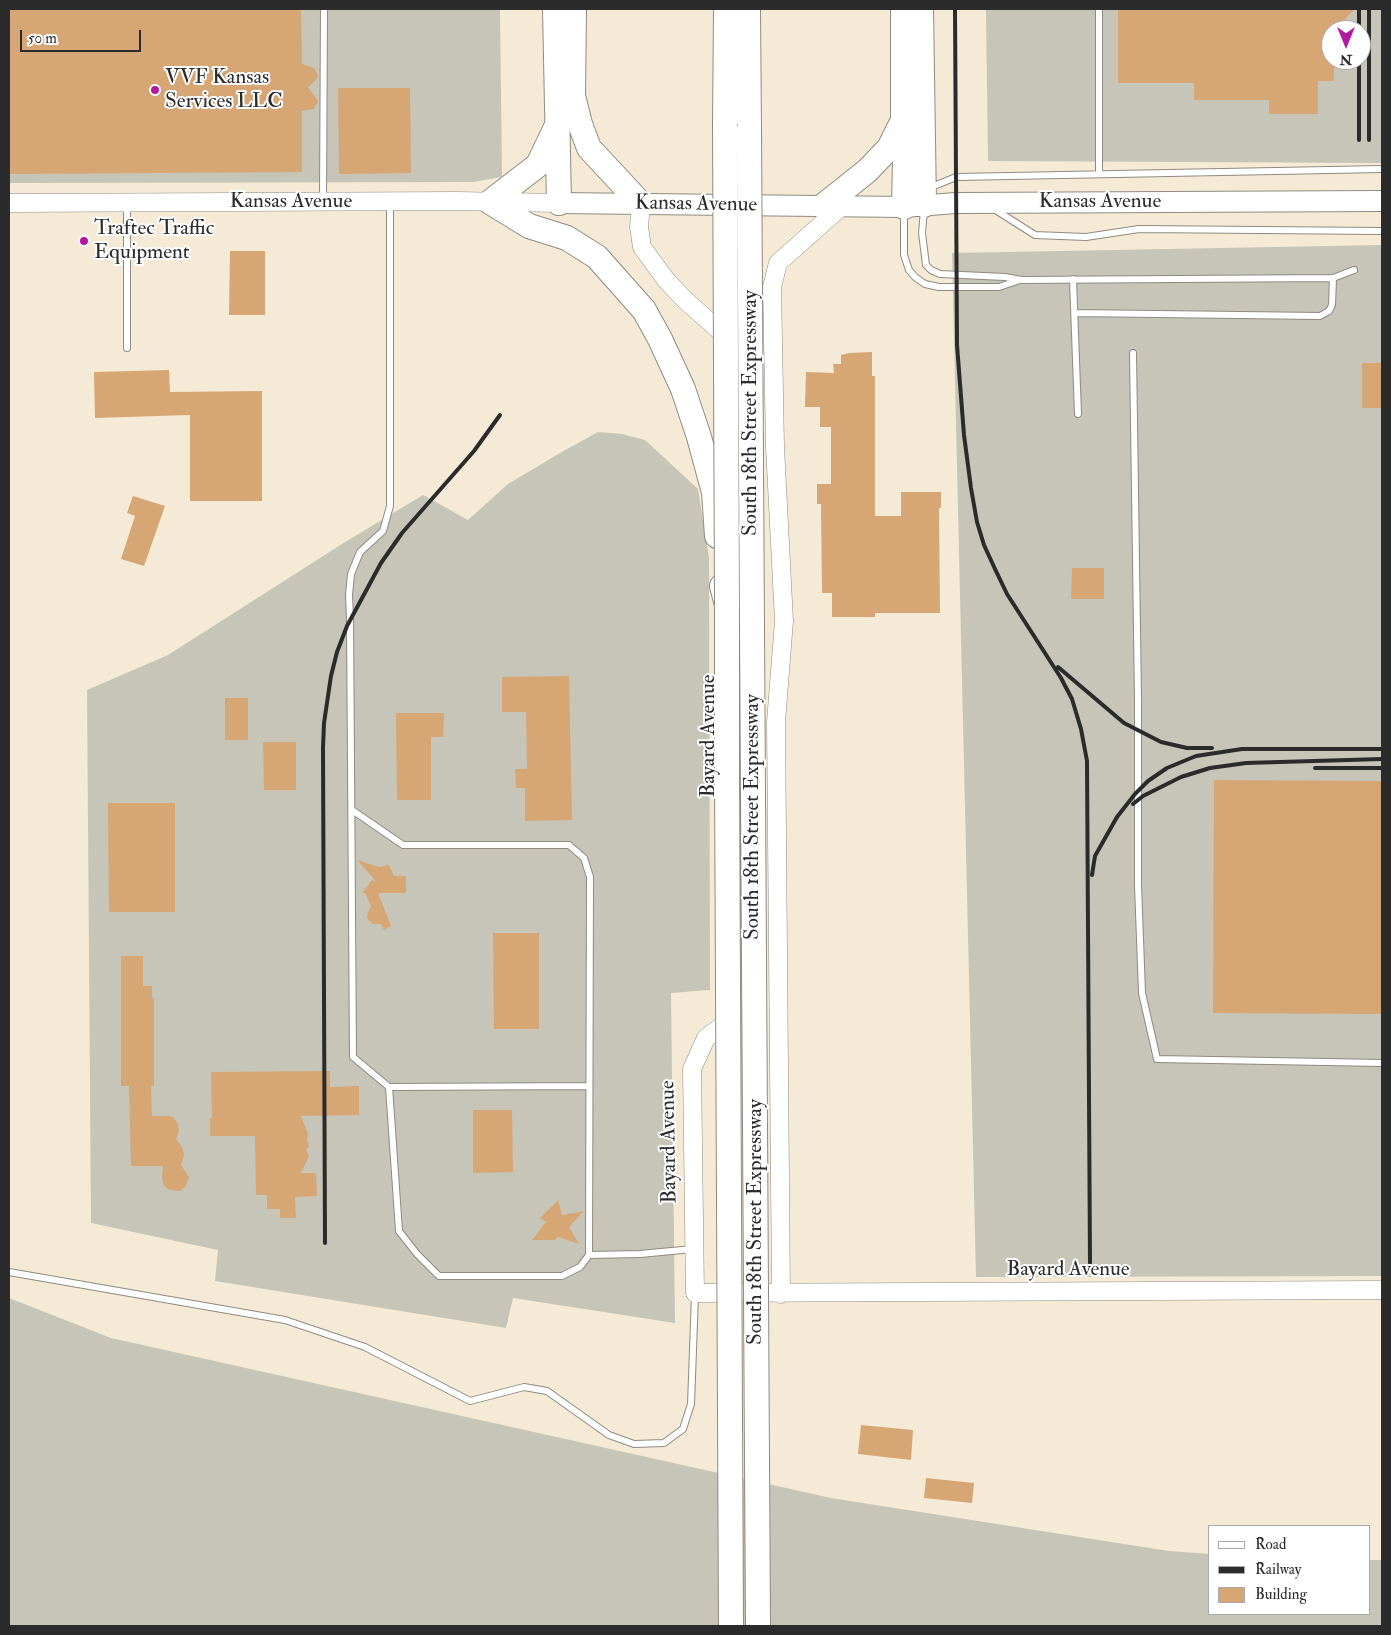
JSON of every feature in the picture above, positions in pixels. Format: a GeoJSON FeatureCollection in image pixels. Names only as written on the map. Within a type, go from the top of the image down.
{"type":"FeatureCollection","features":[{"type":"Feature","properties":{"kind":"highway"},"geometry":{"type":"LineString","coordinates":[[555,9],[560,203]]}},
{"type":"Feature","properties":{"kind":"highway"},"geometry":{"type":"LineString","coordinates":[[574,9],[573,96],[580,124],[589,148],[641,204]]}},
{"type":"Feature","properties":{"kind":"highway","name":"South 18th Street Expressway"},"geometry":{"type":"LineString","coordinates":[[726,9],[731,1626]]}},
{"type":"Feature","properties":{"kind":"highway","name":"South 18th Street Expressway"},"geometry":{"type":"LineString","coordinates":[[748,9],[758,1626]]}},
{"type":"Feature","properties":{"kind":"highway"},"geometry":{"type":"LineString","coordinates":[[902,9],[902,120],[905,158],[914,206]]}},
{"type":"Feature","properties":{"kind":"highway"},"geometry":{"type":"LineString","coordinates":[[914,206],[921,9]]}},
{"type":"Feature","properties":{"kind":"highway"},"geometry":{"type":"LineString","coordinates":[[833,206],[890,148],[902,120]]}},
{"type":"Feature","properties":{"kind":"highway"},"geometry":{"type":"LineString","coordinates":[[558,123],[538,165],[490,202],[529,226],[567,238],[597,256],[644,310],[660,339],[683,389],[699,437],[714,492],[719,575],[727,605]]}},
{"type":"Feature","properties":{"kind":"main road","name":"Kansas Avenue"},"geometry":{"type":"LineString","coordinates":[[560,203],[914,206],[956,203],[1382,201]]}},
{"type":"Feature","properties":{"kind":"street","name":"Kansas Avenue"},"geometry":{"type":"LineString","coordinates":[[9,203],[390,201],[560,203]]}},
{"type":"Feature","properties":{"kind":"street","name":"Bayard Avenue"},"geometry":{"type":"LineString","coordinates":[[641,204],[639,227],[642,247],[666,280],[733,343],[731,1019],[706,1038],[692,1068],[695,1293],[1382,1290]]}},
{"type":"Feature","properties":{"kind":"street"},"geometry":{"type":"LineString","coordinates":[[781,1294],[776,722],[784,621],[775,447],[772,286],[778,263],[833,206]]}},
{"type":"Feature","properties":{"kind":"lane"},"geometry":{"type":"LineString","coordinates":[[323,201],[324,9]]}},
{"type":"Feature","properties":{"kind":"lane"},"geometry":{"type":"LineString","coordinates":[[1099,9],[1099,174]]}},
{"type":"Feature","properties":{"kind":"lane"},"geometry":{"type":"LineString","coordinates":[[1354,270],[1333,278],[1021,280],[999,286],[938,287],[925,284],[915,277],[909,270],[904,256],[914,206],[934,186],[956,177],[1382,169]]}},
{"type":"Feature","properties":{"kind":"lane"},"geometry":{"type":"LineString","coordinates":[[390,201],[390,506],[383,531],[360,552],[351,574],[349,595],[353,1057],[389,1087],[589,1086]]}},
{"type":"Feature","properties":{"kind":"lane"},"geometry":{"type":"LineString","coordinates":[[127,202],[127,348]]}},
{"type":"Feature","properties":{"kind":"lane"},"geometry":{"type":"LineString","coordinates":[[984,203],[1035,235],[1086,236],[1139,229],[1382,231]]}},
{"type":"Feature","properties":{"kind":"lane"},"geometry":{"type":"LineString","coordinates":[[914,206],[922,232],[926,265],[931,270],[940,274],[1006,276],[1021,280]]}},
{"type":"Feature","properties":{"kind":"lane"},"geometry":{"type":"LineString","coordinates":[[1075,313],[1320,316],[1329,311],[1332,305],[1333,278]]}},
{"type":"Feature","properties":{"kind":"lane"},"geometry":{"type":"LineString","coordinates":[[1073,279],[1078,414]]}},
{"type":"Feature","properties":{"kind":"lane"},"geometry":{"type":"LineString","coordinates":[[1133,353],[1138,699],[1138,885],[1142,993],[1157,1059],[1382,1063]]}},
{"type":"Feature","properties":{"kind":"lane"},"geometry":{"type":"LineString","coordinates":[[352,810],[403,844],[569,845],[584,858],[590,877],[589,1255],[580,1267],[562,1276],[440,1276],[417,1254],[399,1231],[389,1087]]}},
{"type":"Feature","properties":{"kind":"lane"},"geometry":{"type":"LineString","coordinates":[[589,1255],[640,1254],[694,1249]]}},
{"type":"Feature","properties":{"kind":"lane"},"geometry":{"type":"LineString","coordinates":[[9,1272],[285,1320],[365,1347],[470,1401],[524,1387],[548,1391],[608,1435],[634,1444],[664,1443],[683,1429],[691,1404],[695,1293]]}},
{"type":"Feature","properties":{"kind":"shaded area"},"geometry":{"type":"Polygon","coordinates":[[[9,9],[500,9],[502,177],[473,182],[9,183],[9,9]]]}},
{"type":"Feature","properties":{"kind":"shaded area"},"geometry":{"type":"Polygon","coordinates":[[[986,9],[1382,9],[1382,163],[988,161],[986,9]]]}},
{"type":"Feature","properties":{"kind":"shaded area"},"geometry":{"type":"Polygon","coordinates":[[[1382,245],[1382,1276],[976,1277],[952,253],[1382,245]]]}},
{"type":"Feature","properties":{"kind":"shaded area"},"geometry":{"type":"Polygon","coordinates":[[[598,432],[622,434],[645,440],[698,489],[709,558],[710,990],[671,993],[675,1323],[513,1298],[506,1328],[215,1281],[218,1250],[91,1223],[87,690],[168,655],[342,544],[423,495],[468,520],[508,484],[598,432]]]}},
{"type":"Feature","properties":{"kind":"shaded area"},"geometry":{"type":"Polygon","coordinates":[[[9,1298],[111,1338],[831,1498],[1169,1551],[1208,1554],[1208,1615],[1371,1615],[1371,1560],[1382,1560],[1382,1626],[9,1626],[9,1298]]]}},
{"type":"Feature","properties":{"kind":"building","name":"VVF Kansas Services LLC"},"geometry":{"type":"Polygon","coordinates":[[[9,9],[301,9],[302,64],[314,68],[318,75],[315,81],[308,87],[318,101],[314,109],[302,111],[302,172],[9,174],[9,9]]]}},
{"type":"Feature","properties":{"kind":"building"},"geometry":{"type":"Polygon","coordinates":[[[1118,9],[1355,9],[1344,20],[1321,20],[1321,70],[1334,70],[1334,81],[1318,81],[1318,114],[1269,114],[1269,100],[1194,100],[1194,83],[1118,83],[1118,9]]]}},
{"type":"Feature","properties":{"kind":"building"},"geometry":{"type":"Polygon","coordinates":[[[338,88],[410,88],[411,173],[339,174],[338,88]]]}},
{"type":"Feature","properties":{"kind":"building"},"geometry":{"type":"Polygon","coordinates":[[[230,251],[265,251],[265,315],[229,315],[230,251]]]}},
{"type":"Feature","properties":{"kind":"building"},"geometry":{"type":"Polygon","coordinates":[[[872,352],[872,376],[875,376],[875,516],[901,516],[901,492],[941,492],[941,508],[939,508],[940,613],[875,613],[875,617],[832,617],[832,593],[822,593],[821,504],[817,504],[817,484],[831,484],[831,427],[820,427],[820,407],[805,407],[806,372],[834,373],[833,364],[841,364],[841,355],[872,352]]]}},
{"type":"Feature","properties":{"kind":"building"},"geometry":{"type":"Polygon","coordinates":[[[1362,363],[1382,363],[1382,408],[1362,408],[1362,363]]]}},
{"type":"Feature","properties":{"kind":"building"},"geometry":{"type":"Polygon","coordinates":[[[169,370],[170,392],[262,391],[262,501],[190,501],[190,415],[95,418],[94,372],[169,370]]]}},
{"type":"Feature","properties":{"kind":"building"},"geometry":{"type":"Polygon","coordinates":[[[133,496],[165,506],[144,566],[121,559],[135,516],[127,513],[133,496]]]}},
{"type":"Feature","properties":{"kind":"building"},"geometry":{"type":"Polygon","coordinates":[[[1072,568],[1104,568],[1104,599],[1071,599],[1072,568]]]}},
{"type":"Feature","properties":{"kind":"building"},"geometry":{"type":"Polygon","coordinates":[[[569,676],[572,820],[525,821],[525,788],[516,788],[515,769],[527,769],[526,712],[502,712],[502,677],[569,676]]]}},
{"type":"Feature","properties":{"kind":"building"},"geometry":{"type":"Polygon","coordinates":[[[225,698],[248,698],[248,740],[225,740],[225,698]]]}},
{"type":"Feature","properties":{"kind":"building"},"geometry":{"type":"Polygon","coordinates":[[[396,713],[444,713],[443,737],[431,737],[431,800],[397,800],[396,713]]]}},
{"type":"Feature","properties":{"kind":"building"},"geometry":{"type":"Polygon","coordinates":[[[263,742],[296,742],[296,790],[264,790],[263,742]]]}},
{"type":"Feature","properties":{"kind":"building"},"geometry":{"type":"Polygon","coordinates":[[[1214,780],[1382,781],[1382,1014],[1213,1013],[1214,780]]]}},
{"type":"Feature","properties":{"kind":"building"},"geometry":{"type":"Polygon","coordinates":[[[108,803],[175,803],[175,912],[109,912],[108,803]]]}},
{"type":"Feature","properties":{"kind":"building"},"geometry":{"type":"Polygon","coordinates":[[[357,860],[379,867],[389,865],[394,876],[406,876],[406,893],[378,893],[391,926],[384,930],[381,924],[373,924],[367,918],[371,906],[365,893],[362,893],[373,879],[374,882],[375,880],[357,860]]]}},
{"type":"Feature","properties":{"kind":"building"},"geometry":{"type":"Polygon","coordinates":[[[493,933],[539,933],[539,1029],[494,1029],[493,933]]]}},
{"type":"Feature","properties":{"kind":"building"},"geometry":{"type":"Polygon","coordinates":[[[121,956],[143,956],[143,986],[152,986],[152,998],[154,998],[154,1086],[151,1086],[152,1116],[169,1116],[174,1118],[178,1124],[179,1131],[176,1139],[183,1149],[184,1156],[181,1165],[189,1177],[186,1186],[180,1191],[170,1190],[164,1186],[162,1178],[163,1166],[131,1166],[129,1086],[121,1086],[121,956]]]}},
{"type":"Feature","properties":{"kind":"building"},"geometry":{"type":"Polygon","coordinates":[[[330,1071],[330,1087],[359,1086],[359,1115],[301,1116],[308,1134],[309,1146],[306,1150],[309,1156],[301,1173],[316,1173],[317,1196],[295,1197],[296,1218],[280,1218],[280,1209],[267,1209],[267,1195],[256,1195],[255,1136],[210,1136],[210,1118],[212,1118],[211,1072],[330,1071]]]}},
{"type":"Feature","properties":{"kind":"building"},"geometry":{"type":"Polygon","coordinates":[[[473,1110],[512,1110],[513,1172],[473,1173],[473,1110]]]}},
{"type":"Feature","properties":{"kind":"building"},"geometry":{"type":"Polygon","coordinates":[[[558,1200],[562,1215],[584,1211],[569,1227],[579,1244],[558,1237],[555,1240],[532,1240],[546,1222],[540,1218],[558,1200]]]}},
{"type":"Feature","properties":{"kind":"building"},"geometry":{"type":"Polygon","coordinates":[[[861,1425],[913,1430],[911,1460],[858,1454],[861,1425]]]}},
{"type":"Feature","properties":{"kind":"building"},"geometry":{"type":"Polygon","coordinates":[[[926,1478],[974,1483],[972,1503],[924,1498],[926,1478]]]}},
{"type":"Feature","properties":{"kind":"railway"},"geometry":{"type":"LineString","coordinates":[[955,9],[957,345],[964,435],[971,488],[977,522],[984,545],[995,569],[1007,594],[1061,678],[1072,699],[1081,729],[1087,761],[1090,1263]]}},
{"type":"Feature","properties":{"kind":"railway"},"geometry":{"type":"LineString","coordinates":[[1359,9],[1359,20]]}},
{"type":"Feature","properties":{"kind":"railway"},"geometry":{"type":"LineString","coordinates":[[1369,9],[1369,140]]}},
{"type":"Feature","properties":{"kind":"railway"},"geometry":{"type":"LineString","coordinates":[[1359,70],[1359,140]]}},
{"type":"Feature","properties":{"kind":"railway"},"geometry":{"type":"LineString","coordinates":[[325,1243],[323,748],[324,723],[331,676],[337,652],[347,626],[381,563],[402,533],[474,451],[500,415]]}},
{"type":"Feature","properties":{"kind":"railway"},"geometry":{"type":"LineString","coordinates":[[1058,667],[1124,723],[1161,742],[1187,748],[1212,748]]}},
{"type":"Feature","properties":{"kind":"railway"},"geometry":{"type":"LineString","coordinates":[[1092,875],[1095,856],[1117,817],[1148,781],[1167,768],[1196,756],[1242,749],[1382,749]]}},
{"type":"Feature","properties":{"kind":"railway"},"geometry":{"type":"LineString","coordinates":[[1133,804],[1143,796],[1181,777],[1210,768],[1246,763],[1382,759]]}},
{"type":"Feature","properties":{"kind":"railway"},"geometry":{"type":"LineString","coordinates":[[1315,768],[1382,768]]}},
{"type":"Feature","properties":{"kind":"place","name":"VVF Kansas Services LLC"},"geometry":{"type":"Point","coordinates":[155,90]}},
{"type":"Feature","properties":{"kind":"place","name":"Traftec Traffic Equipment"},"geometry":{"type":"Point","coordinates":[84,241]}}]}
